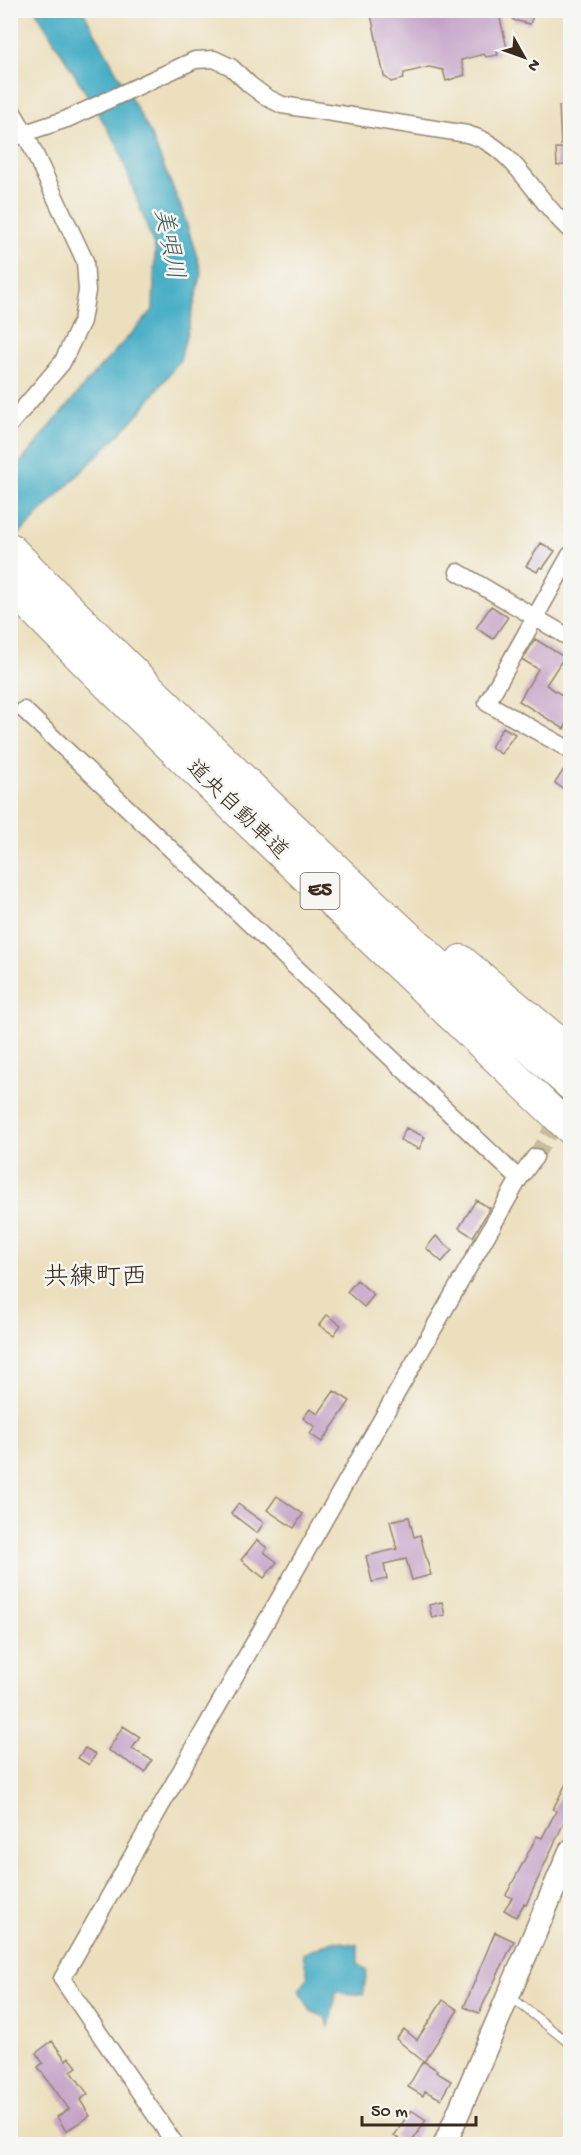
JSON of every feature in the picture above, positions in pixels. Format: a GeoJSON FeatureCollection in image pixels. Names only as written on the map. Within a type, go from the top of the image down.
{"type":"FeatureCollection","features":[{"type":"Feature","properties":{"kind":"highway","name":"道央自動車道"},"geometry":{"type":"LineString","coordinates":[[10,548],[82,641],[245,821],[425,989],[570,1130]]}},
{"type":"Feature","properties":{"kind":"highway","name":"道央自動車道"},"geometry":{"type":"LineString","coordinates":[[10,586],[82,641],[213,752],[496,1019],[570,1085]]}},
{"type":"Feature","properties":{"kind":"highway"},"geometry":{"type":"LineString","coordinates":[[213,752],[570,1052]]}},
{"type":"Feature","properties":{"kind":"street"},"geometry":{"type":"LineString","coordinates":[[18,137],[67,119],[195,60],[214,59],[231,67],[250,86],[282,105],[467,134],[486,141],[513,164],[554,217],[570,230]]}},
{"type":"Feature","properties":{"kind":"street"},"geometry":{"type":"LineString","coordinates":[[10,107],[18,137],[86,261],[87,291],[82,321],[62,363],[10,424]]}},
{"type":"Feature","properties":{"kind":"street"},"geometry":{"type":"LineString","coordinates":[[570,555],[487,703],[570,750]]}},
{"type":"Feature","properties":{"kind":"street"},"geometry":{"type":"LineString","coordinates":[[459,572],[570,638]]}},
{"type":"Feature","properties":{"kind":"street"},"geometry":{"type":"LineString","coordinates":[[24,710],[519,1179]]}},
{"type":"Feature","properties":{"kind":"street"},"geometry":{"type":"LineString","coordinates":[[176,2145],[62,1979],[519,1179],[535,1157]]}},
{"type":"Feature","properties":{"kind":"street"},"geometry":{"type":"LineString","coordinates":[[445,2145],[570,1851]]}},
{"type":"Feature","properties":{"kind":"lane"},"geometry":{"type":"LineString","coordinates":[[510,1995],[570,2044]]}},
{"type":"Feature","properties":{"kind":"water","name":"美唄川"},"geometry":{"type":"Polygon","coordinates":[[[36,11],[83,11],[149,131],[182,210],[202,273],[180,360],[138,415],[11,542],[11,474],[93,375],[153,310],[155,249],[117,144],[36,11]]]}},
{"type":"Feature","properties":{"kind":"water"},"geometry":{"type":"Polygon","coordinates":[[[333,1941],[358,1945],[358,1963],[367,1971],[363,1995],[336,1992],[329,2027],[325,2017],[311,2011],[299,1990],[308,1977],[303,1954],[333,1941]]]}},
{"type":"Feature","properties":{"kind":"building"},"geometry":{"type":"Polygon","coordinates":[[[370,10],[498,10],[507,48],[497,52],[498,55],[486,57],[484,54],[461,60],[465,75],[446,81],[443,70],[429,67],[404,73],[403,79],[391,82],[384,76],[370,10]]]}},
{"type":"Feature","properties":{"kind":"building"},"geometry":{"type":"Polygon","coordinates":[[[516,10],[535,10],[530,24],[513,20],[516,10]]]}},
{"type":"Feature","properties":{"kind":"building"},"geometry":{"type":"Polygon","coordinates":[[[570,104],[570,144],[561,145],[559,106],[570,104]]]}},
{"type":"Feature","properties":{"kind":"building"},"geometry":{"type":"Polygon","coordinates":[[[556,148],[570,148],[570,164],[557,166],[556,148]]]}},
{"type":"Feature","properties":{"kind":"building"},"geometry":{"type":"Polygon","coordinates":[[[541,543],[555,551],[543,568],[540,567],[537,572],[526,566],[541,543]]]}},
{"type":"Feature","properties":{"kind":"building"},"geometry":{"type":"Polygon","coordinates":[[[491,606],[508,617],[493,639],[476,628],[491,606]]]}},
{"type":"Feature","properties":{"kind":"building"},"geometry":{"type":"Polygon","coordinates":[[[535,639],[564,657],[546,685],[570,700],[570,717],[564,729],[519,701],[538,669],[523,660],[535,639]]]}},
{"type":"Feature","properties":{"kind":"building"},"geometry":{"type":"Polygon","coordinates":[[[503,727],[515,734],[501,754],[491,747],[503,727]]]}},
{"type":"Feature","properties":{"kind":"building"},"geometry":{"type":"Polygon","coordinates":[[[570,760],[570,793],[555,783],[570,760]]]}},
{"type":"Feature","properties":{"kind":"building"},"geometry":{"type":"Polygon","coordinates":[[[406,1128],[425,1137],[419,1149],[400,1140],[406,1128]]]}},
{"type":"Feature","properties":{"kind":"building"},"geometry":{"type":"Polygon","coordinates":[[[476,1200],[490,1208],[473,1237],[459,1228],[476,1200]]]}},
{"type":"Feature","properties":{"kind":"building"},"geometry":{"type":"Polygon","coordinates":[[[436,1236],[452,1250],[442,1262],[426,1248],[436,1236]]]}},
{"type":"Feature","properties":{"kind":"building"},"geometry":{"type":"Polygon","coordinates":[[[357,1280],[374,1295],[364,1307],[347,1292],[357,1280]]]}},
{"type":"Feature","properties":{"kind":"building"},"geometry":{"type":"Polygon","coordinates":[[[327,1315],[341,1325],[334,1335],[319,1325],[327,1315]]]}},
{"type":"Feature","properties":{"kind":"building"},"geometry":{"type":"Polygon","coordinates":[[[334,1391],[350,1401],[322,1442],[310,1434],[315,1427],[303,1418],[310,1409],[318,1414],[334,1391]]]}},
{"type":"Feature","properties":{"kind":"building"},"geometry":{"type":"Polygon","coordinates":[[[277,1496],[303,1514],[294,1528],[267,1510],[277,1496]]]}},
{"type":"Feature","properties":{"kind":"building"},"geometry":{"type":"Polygon","coordinates":[[[238,1504],[264,1523],[257,1533],[231,1513],[238,1504]]]}},
{"type":"Feature","properties":{"kind":"building"},"geometry":{"type":"Polygon","coordinates":[[[409,1517],[414,1537],[420,1535],[431,1575],[412,1580],[406,1559],[384,1564],[387,1579],[372,1582],[366,1556],[397,1549],[390,1521],[409,1517]]]}},
{"type":"Feature","properties":{"kind":"building"},"geometry":{"type":"Polygon","coordinates":[[[257,1540],[267,1548],[264,1552],[277,1562],[264,1578],[241,1560],[257,1540]]]}},
{"type":"Feature","properties":{"kind":"building"},"geometry":{"type":"Polygon","coordinates":[[[442,1602],[445,1615],[432,1618],[429,1605],[442,1602]]]}},
{"type":"Feature","properties":{"kind":"building"},"geometry":{"type":"Polygon","coordinates":[[[123,1726],[140,1737],[132,1749],[152,1760],[145,1772],[108,1750],[123,1726]]]}},
{"type":"Feature","properties":{"kind":"building"},"geometry":{"type":"Polygon","coordinates":[[[85,1748],[96,1754],[89,1765],[78,1758],[85,1748]]]}},
{"type":"Feature","properties":{"kind":"building"},"geometry":{"type":"Polygon","coordinates":[[[570,1776],[570,1809],[526,1905],[524,1904],[516,1917],[504,1910],[512,1898],[506,1895],[537,1836],[542,1838],[556,1811],[553,1809],[570,1776]]]}},
{"type":"Feature","properties":{"kind":"building"},"geometry":{"type":"Polygon","coordinates":[[[495,1932],[514,1941],[479,2013],[464,2007],[495,1932]]]}},
{"type":"Feature","properties":{"kind":"building"},"geometry":{"type":"Polygon","coordinates":[[[443,2000],[458,2010],[424,2062],[396,2039],[404,2029],[417,2040],[443,2000]]]}},
{"type":"Feature","properties":{"kind":"building"},"geometry":{"type":"Polygon","coordinates":[[[52,2041],[66,2060],[69,2057],[77,2067],[71,2071],[88,2094],[80,2100],[90,2116],[66,2131],[57,2117],[69,2109],[38,2067],[43,2063],[36,2053],[52,2041]]]}},
{"type":"Feature","properties":{"kind":"building"},"geometry":{"type":"Polygon","coordinates":[[[423,2061],[451,2081],[441,2099],[425,2091],[423,2096],[408,2087],[423,2061]]]}},
{"type":"Feature","properties":{"kind":"building"},"geometry":{"type":"Polygon","coordinates":[[[411,2110],[426,2120],[408,2145],[394,2136],[411,2110]]]}},
{"type":"Feature","properties":{"kind":"tunnel"},"geometry":{"type":"LineString","coordinates":[[535,1157],[570,1099]]}},
{"type":"Feature","properties":{"kind":"district","name":"共練町西"},"geometry":{"type":"Point","coordinates":[95,1279]}}]}
